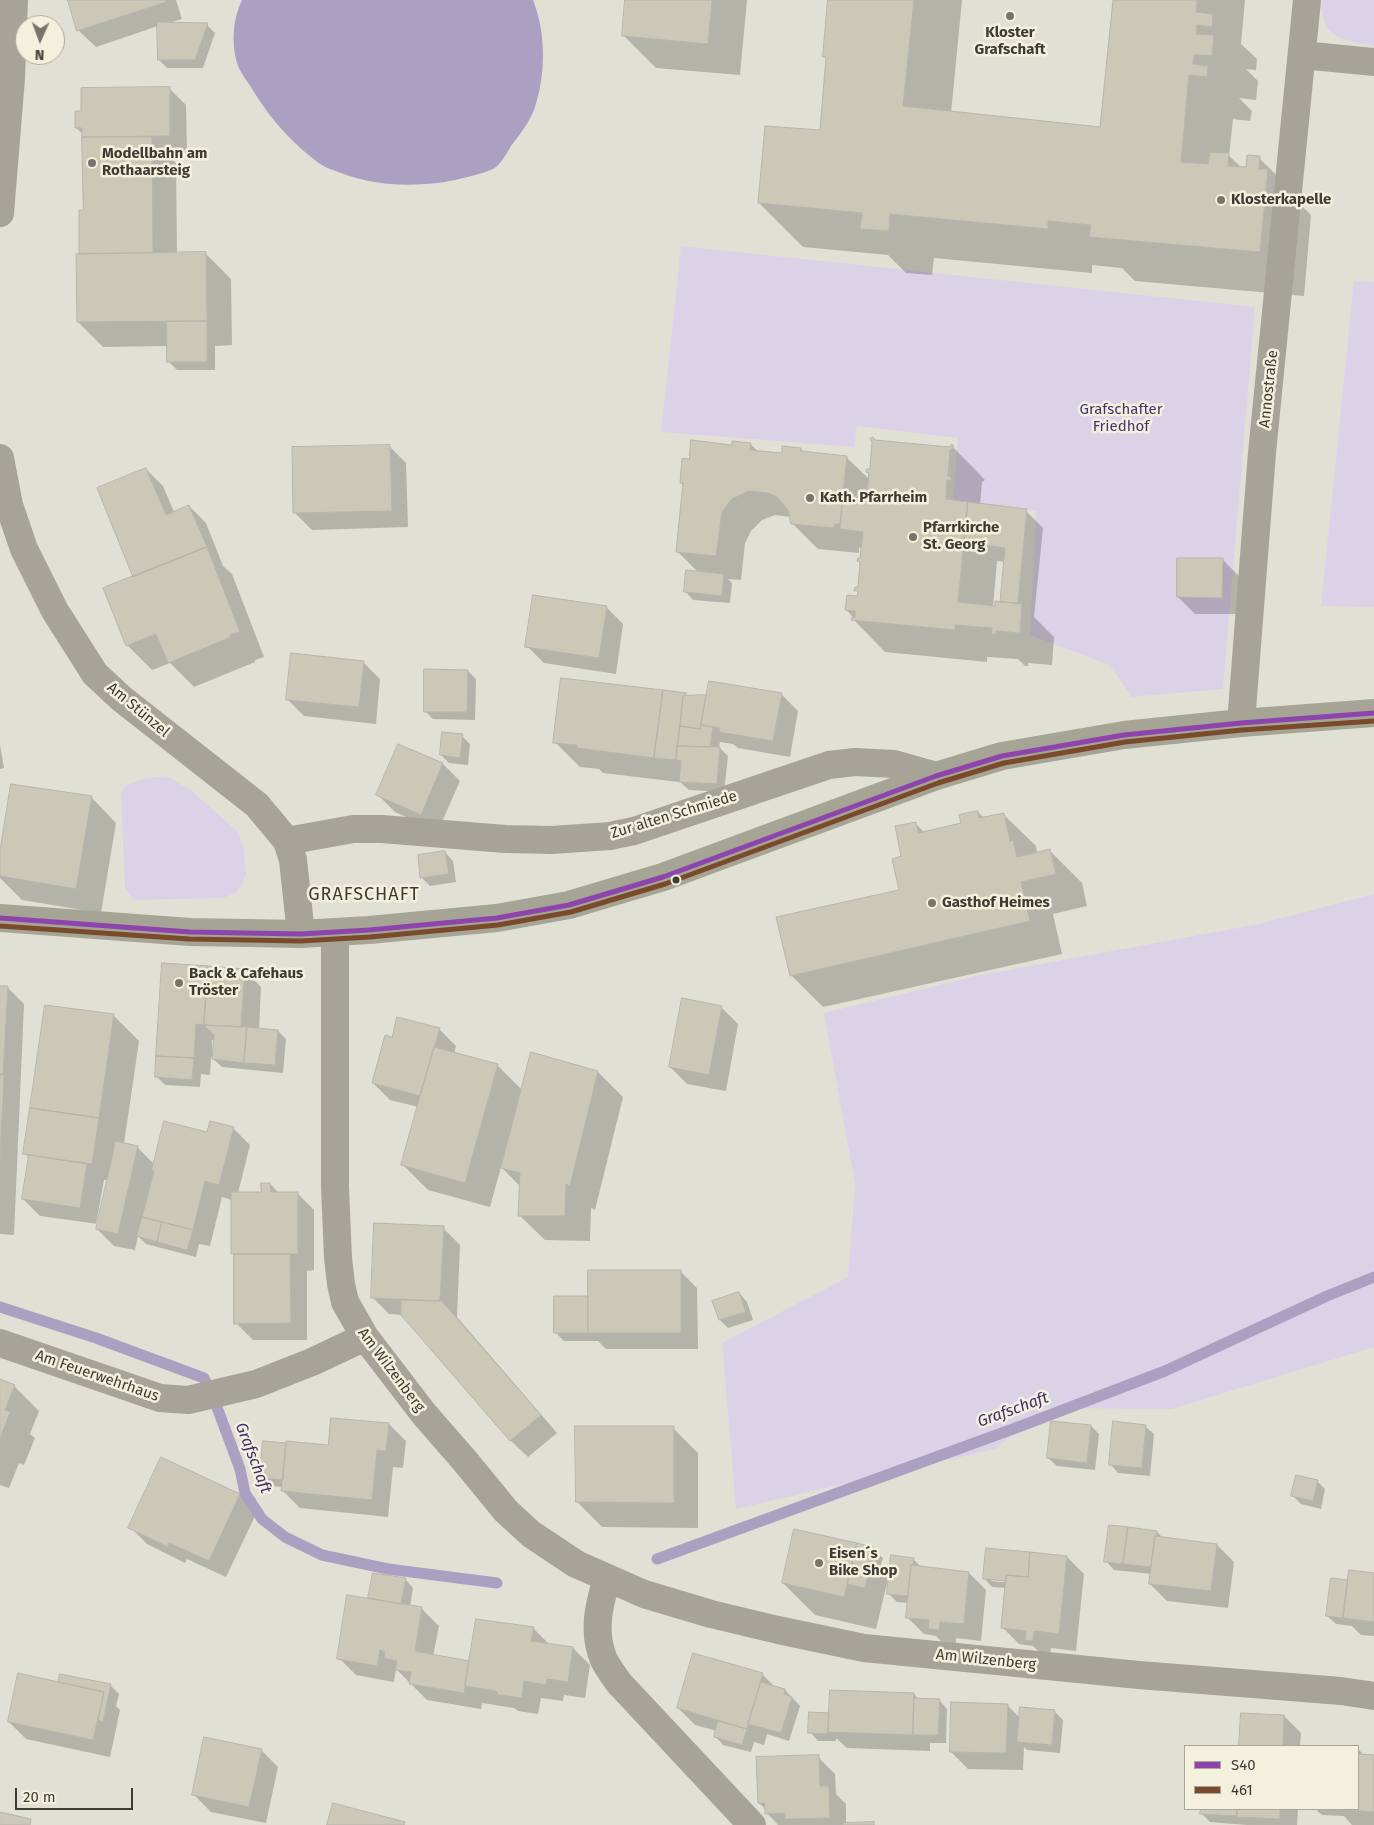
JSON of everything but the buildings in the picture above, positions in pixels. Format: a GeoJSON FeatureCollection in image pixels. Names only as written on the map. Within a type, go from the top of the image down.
{"type":"FeatureCollection","features":[{"type":"Feature","properties":{"kind":"street"},"geometry":{"type":"LineString","coordinates":[[0,213],[11,78],[14,0]]}},
{"type":"Feature","properties":{"kind":"street","name":"Annostraße"},"geometry":{"type":"LineString","coordinates":[[1241,722],[1262,453],[1307,0]]}},
{"type":"Feature","properties":{"kind":"street"},"geometry":{"type":"LineString","coordinates":[[1302,55],[1374,62]]}},
{"type":"Feature","properties":{"kind":"street","name":"Am Stünzel"},"geometry":{"type":"LineString","coordinates":[[0,458],[9,505],[24,549],[55,612],[96,674],[122,699],[257,805],[287,841],[293,860],[301,934]]}},
{"type":"Feature","properties":{"kind":"street"},"geometry":{"type":"LineString","coordinates":[[0,918],[190,932],[301,934],[497,918],[569,905],[681,872],[936,776],[1002,756],[1124,735],[1241,722],[1374,713]]}},
{"type":"Feature","properties":{"kind":"street","name":"Zur alten Schmiede"},"geometry":{"type":"LineString","coordinates":[[287,841],[353,830],[382,828],[505,839],[552,840],[590,838],[634,831],[829,765],[855,762],[894,764],[936,776]]}},
{"type":"Feature","properties":{"kind":"street","name":"Am Wilzenberg"},"geometry":{"type":"LineString","coordinates":[[335,932],[334,1114],[338,1258],[345,1302],[364,1337],[424,1414],[506,1511],[531,1534],[576,1564],[644,1594],[711,1614],[864,1648],[1139,1675],[1341,1691],[1374,1696]]}},
{"type":"Feature","properties":{"kind":"street","name":"Am Feuerwehrhaus"},"geometry":{"type":"LineString","coordinates":[[0,1343],[160,1398],[188,1400],[256,1384],[312,1362],[364,1337]]}},
{"type":"Feature","properties":{"kind":"street"},"geometry":{"type":"LineString","coordinates":[[607,1578],[599,1607],[597,1625],[604,1659],[619,1683],[752,1825]]}},
{"type":"Feature","properties":{"kind":"green space"},"geometry":{"type":"Polygon","coordinates":[[[1322,0],[1374,0],[1374,46],[1353,42],[1335,35],[1324,22],[1322,0]]]}},
{"type":"Feature","properties":{"kind":"green space","name":"Grafschafter Friedhof"},"geometry":{"type":"Polygon","coordinates":[[[681,246],[1255,307],[1223,689],[1132,697],[1109,665],[1030,635],[1036,511],[953,500],[958,438],[857,426],[854,447],[661,432],[681,246]]]}},
{"type":"Feature","properties":{"kind":"green space"},"geometry":{"type":"Polygon","coordinates":[[[1354,281],[1374,282],[1374,607],[1321,606],[1354,281]]]}},
{"type":"Feature","properties":{"kind":"green space"},"geometry":{"type":"Polygon","coordinates":[[[167,776],[192,791],[239,833],[244,850],[246,874],[236,893],[223,898],[134,900],[125,888],[121,795],[125,786],[142,779],[167,776]]]}},
{"type":"Feature","properties":{"kind":"green space"},"geometry":{"type":"Polygon","coordinates":[[[1374,894],[1374,1347],[1172,1409],[1046,1408],[995,1449],[736,1509],[722,1343],[848,1277],[855,1184],[824,1013],[976,976],[1259,924],[1374,894]]]}},
{"type":"Feature","properties":{"kind":"shaded area"},"geometry":{"type":"Polygon","coordinates":[[[242,0],[533,0],[540,26],[543,53],[541,81],[535,107],[528,123],[502,160],[496,167],[486,172],[445,182],[405,185],[367,181],[327,168],[310,157],[275,122],[240,70],[235,55],[234,39],[235,23],[242,0]]]}},
{"type":"Feature","properties":{"kind":"waterway","name":"Grafschaft"},"geometry":{"type":"LineString","coordinates":[[657,1559],[1021,1426],[1165,1371],[1327,1296],[1374,1277]]}},
{"type":"Feature","properties":{"kind":"waterway","name":"Grafschaft"},"geometry":{"type":"LineString","coordinates":[[0,1307],[96,1338],[204,1378],[240,1469],[245,1493],[262,1519],[285,1537],[322,1555],[388,1569],[497,1583]]}},
{"type":"Feature","properties":{"kind":"transit line","name":"S40"},"geometry":{"type":"LineString","coordinates":[[0,918],[190,932],[301,934],[369,930],[497,918],[569,905],[663,877],[936,776],[1002,756],[1124,735],[1241,723],[1374,713]]}},
{"type":"Feature","properties":{"kind":"transit line","name":"461"},"geometry":{"type":"LineString","coordinates":[[0,926],[189,939],[301,941],[370,937],[498,925],[571,912],[665,884],[938,783],[1004,763],[1125,742],[1242,730],[1374,721]]}},
{"type":"Feature","properties":{"kind":"place","name":"Kloster Grafschaft"},"geometry":{"type":"Point","coordinates":[1010,16]}},
{"type":"Feature","properties":{"kind":"place","name":"Modellbahn am Rothaarsteig"},"geometry":{"type":"Point","coordinates":[92,163]}},
{"type":"Feature","properties":{"kind":"place","name":"Klosterkapelle"},"geometry":{"type":"Point","coordinates":[1221,200]}},
{"type":"Feature","properties":{"kind":"place","name":"Kath. Pfarrheim"},"geometry":{"type":"Point","coordinates":[810,498]}},
{"type":"Feature","properties":{"kind":"place","name":"Pfarrkirche St. Georg"},"geometry":{"type":"Point","coordinates":[913,537]}},
{"type":"Feature","properties":{"kind":"place","name":"Gasthof Heimes"},"geometry":{"type":"Point","coordinates":[932,903]}},
{"type":"Feature","properties":{"kind":"place","name":"Back & Cafehaus Tröster"},"geometry":{"type":"Point","coordinates":[179,983]}},
{"type":"Feature","properties":{"kind":"place","name":"Eisen´s Bike Shop"},"geometry":{"type":"Point","coordinates":[819,1563]}},
{"type":"Feature","properties":{"kind":"district","name":"GRAFSCHAFT"},"geometry":{"type":"Point","coordinates":[364,895]}}]}
